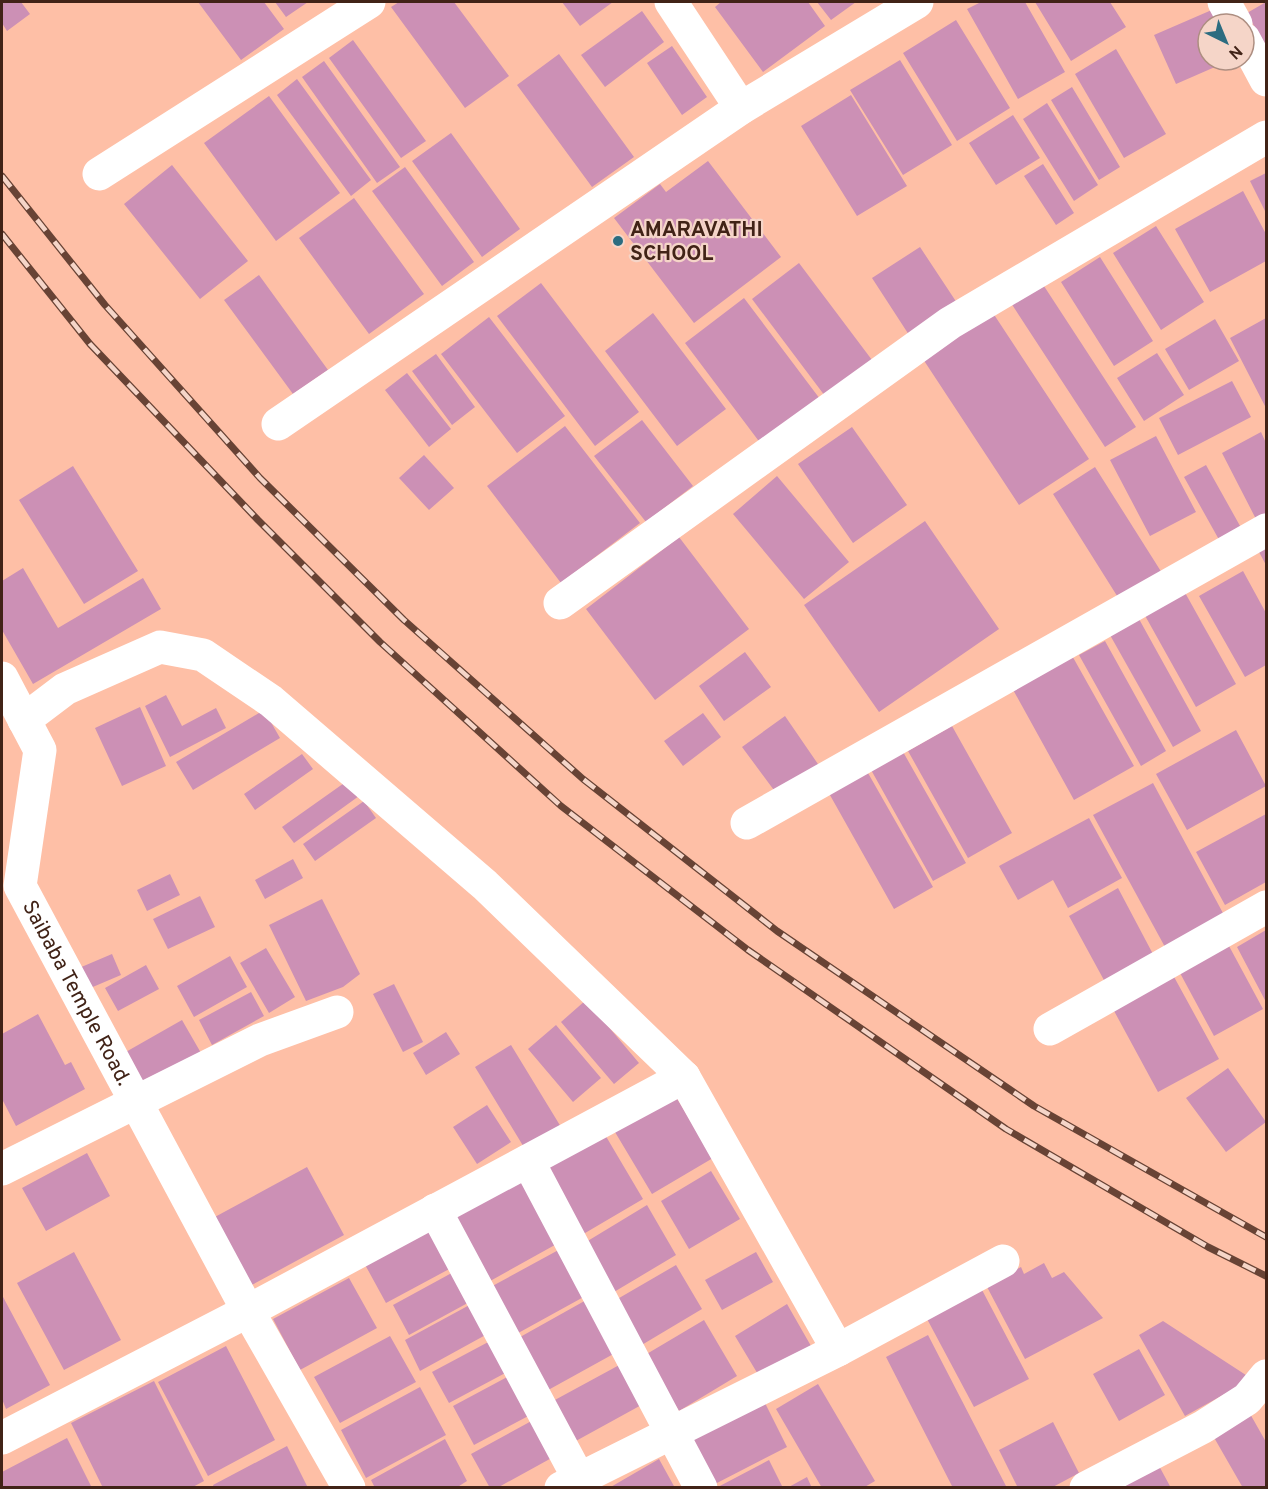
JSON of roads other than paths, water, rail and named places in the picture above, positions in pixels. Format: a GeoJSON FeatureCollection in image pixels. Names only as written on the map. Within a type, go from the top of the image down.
{"type":"FeatureCollection","features":[{"type":"Feature","properties":{"kind":"street"},"geometry":{"type":"LineString","coordinates":[[99,174],[369,2]]}},
{"type":"Feature","properties":{"kind":"street"},"geometry":{"type":"LineString","coordinates":[[671,2],[741,108]]}},
{"type":"Feature","properties":{"kind":"street"},"geometry":{"type":"LineString","coordinates":[[278,424],[741,108],[917,2]]}},
{"type":"Feature","properties":{"kind":"street"},"geometry":{"type":"LineString","coordinates":[[1256,61],[1266,80]]}},
{"type":"Feature","properties":{"kind":"street"},"geometry":{"type":"LineString","coordinates":[[560,603],[951,323],[1266,137]]}},
{"type":"Feature","properties":{"kind":"street"},"geometry":{"type":"LineString","coordinates":[[747,823],[1266,530]]}},
{"type":"Feature","properties":{"kind":"street"},"geometry":{"type":"LineString","coordinates":[[24,720],[65,689],[160,647],[203,655],[270,700],[476,877],[684,1077],[838,1350]]}},
{"type":"Feature","properties":{"kind":"street","name":"Saibaba Temple Road."},"geometry":{"type":"LineString","coordinates":[[2,678],[39,750],[20,886],[248,1311],[349,1488]]}},
{"type":"Feature","properties":{"kind":"street"},"geometry":{"type":"LineString","coordinates":[[1050,1029],[1266,907]]}},
{"type":"Feature","properties":{"kind":"street"},"geometry":{"type":"LineString","coordinates":[[2,1169],[261,1040],[337,1012]]}},
{"type":"Feature","properties":{"kind":"street"},"geometry":{"type":"LineString","coordinates":[[2,1438],[248,1311],[684,1077]]}},
{"type":"Feature","properties":{"kind":"street"},"geometry":{"type":"LineString","coordinates":[[528,1161],[701,1488]]}},
{"type":"Feature","properties":{"kind":"street"},"geometry":{"type":"LineString","coordinates":[[435,1210],[570,1483],[838,1350],[1003,1261]]}},
{"type":"Feature","properties":{"kind":"street"},"geometry":{"type":"LineString","coordinates":[[1086,1488],[1203,1427],[1246,1399],[1266,1376]]}},
{"type":"Feature","properties":{"kind":"railway"},"geometry":{"type":"LineString","coordinates":[[2,176],[105,305],[260,478],[404,620],[583,779],[777,931],[1034,1106],[1266,1237]]}},
{"type":"Feature","properties":{"kind":"railway"},"geometry":{"type":"LineString","coordinates":[[2,234],[90,344],[258,520],[380,642],[561,806],[748,950],[1006,1129],[1208,1247],[1266,1276]]}},
{"type":"Feature","properties":{"kind":"place","name":"AMARAVATHI SCHOOL"},"geometry":{"type":"Point","coordinates":[618,241]}}]}
